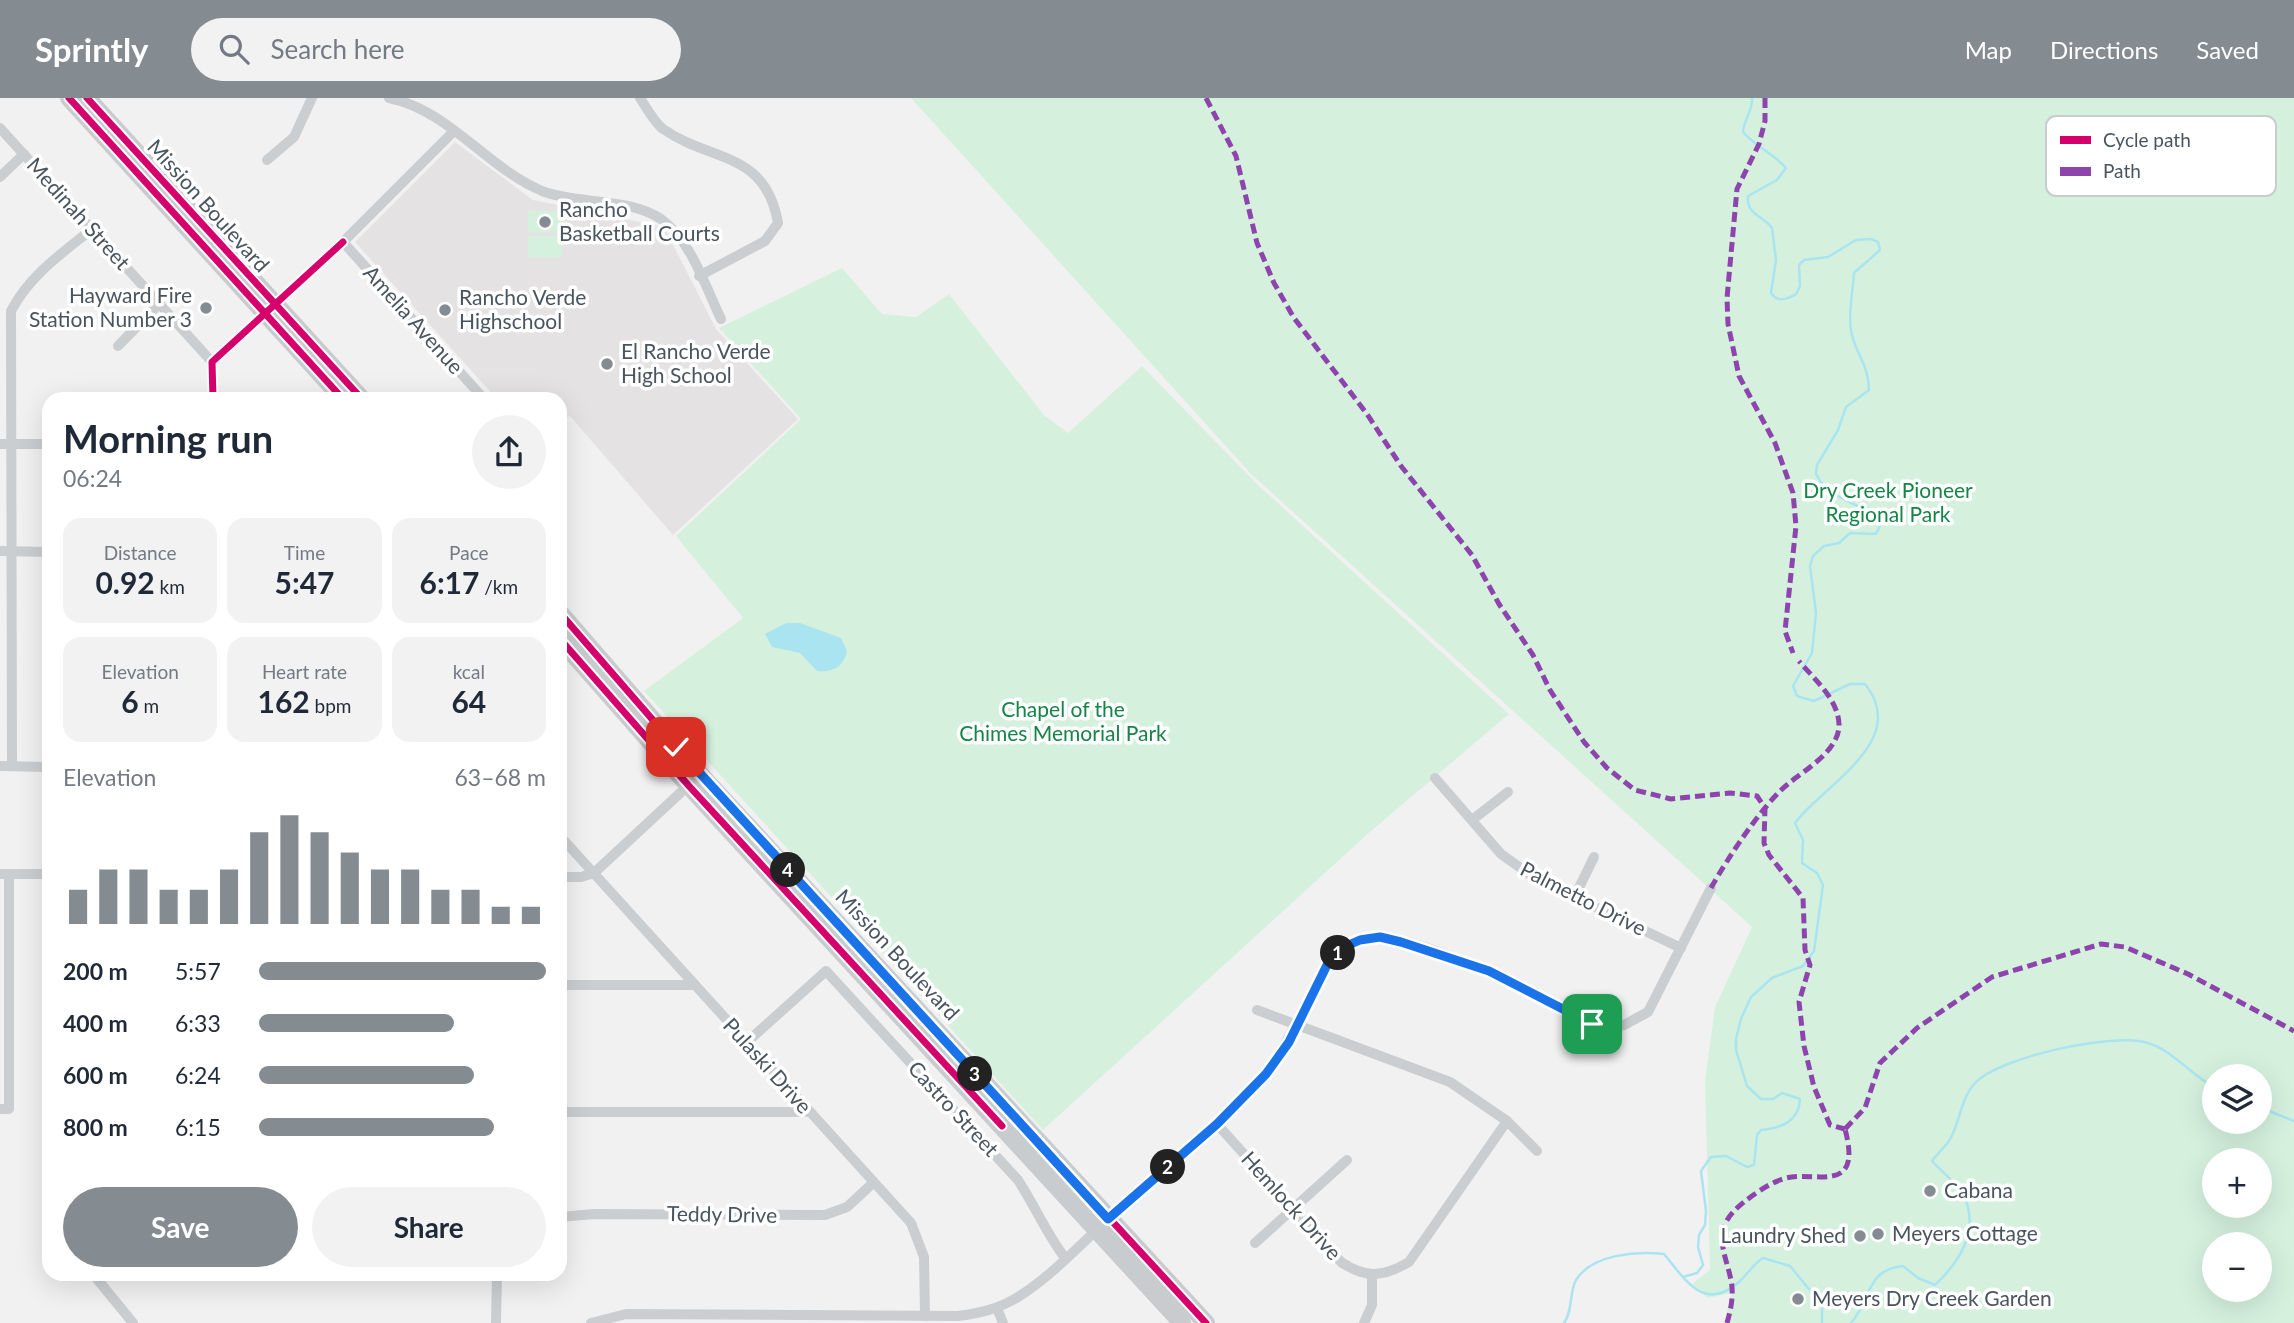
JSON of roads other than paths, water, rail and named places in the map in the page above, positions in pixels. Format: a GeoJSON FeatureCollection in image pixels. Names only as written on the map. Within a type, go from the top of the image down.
{"type":"FeatureCollection","features":[{"type":"Feature","properties":{"kind":"main road","name":"Mission Boulevard"},"geometry":{"type":"LineString","coordinates":[[69,98],[270,309],[355,392]]}},
{"type":"Feature","properties":{"kind":"main road","name":"Mission Boulevard"},"geometry":{"type":"LineString","coordinates":[[87,98],[338,392]]}},
{"type":"Feature","properties":{"kind":"main road","name":"Mission Boulevard"},"geometry":{"type":"LineString","coordinates":[[567,622],[693,779]]}},
{"type":"Feature","properties":{"kind":"main road","name":"Mission Boulevard"},"geometry":{"type":"LineString","coordinates":[[567,646],[693,779],[1103,1224],[1206,1323]]}},
{"type":"Feature","properties":{"kind":"main road","name":"Mission Boulevard"},"geometry":{"type":"LineString","coordinates":[[1103,1224],[1182,1323]]}},
{"type":"Feature","properties":{"kind":"street"},"geometry":{"type":"LineString","coordinates":[[267,160],[294,138],[312,98]]}},
{"type":"Feature","properties":{"kind":"street"},"geometry":{"type":"LineString","coordinates":[[389,98],[412,103],[523,181],[545,192],[633,208],[661,219],[681,240],[721,319]]}},
{"type":"Feature","properties":{"kind":"street"},"geometry":{"type":"LineString","coordinates":[[640,98],[661,128],[756,172],[775,205],[778,223],[765,241],[699,276]]}},
{"type":"Feature","properties":{"kind":"street","name":"Medinah Street"},"geometry":{"type":"LineString","coordinates":[[0,128],[212,362]]}},
{"type":"Feature","properties":{"kind":"street"},"geometry":{"type":"LineString","coordinates":[[213,392],[212,362],[343,242],[454,131]]}},
{"type":"Feature","properties":{"kind":"street"},"geometry":{"type":"LineString","coordinates":[[0,177],[24,154]]}},
{"type":"Feature","properties":{"kind":"street"},"geometry":{"type":"LineString","coordinates":[[42,767],[6,766],[6,444],[10,311],[22,289],[37,274],[92,229]]}},
{"type":"Feature","properties":{"kind":"street","name":"Amelia Avenue"},"geometry":{"type":"LineString","coordinates":[[343,242],[478,392]]}},
{"type":"Feature","properties":{"kind":"street"},"geometry":{"type":"LineString","coordinates":[[118,345],[160,303]]}},
{"type":"Feature","properties":{"kind":"street"},"geometry":{"type":"LineString","coordinates":[[6,444],[42,444]]}},
{"type":"Feature","properties":{"kind":"street"},"geometry":{"type":"LineString","coordinates":[[6,552],[42,552]]}},
{"type":"Feature","properties":{"kind":"street","name":"Palmetto Drive"},"geometry":{"type":"LineString","coordinates":[[1435,778],[1510,861],[1536,879],[1681,948]]}},
{"type":"Feature","properties":{"kind":"street"},"geometry":{"type":"LineString","coordinates":[[567,877],[594,873],[693,779]]}},
{"type":"Feature","properties":{"kind":"street"},"geometry":{"type":"LineString","coordinates":[[1472,820],[1508,792]]}},
{"type":"Feature","properties":{"kind":"street","name":"Pulaski Drive"},"geometry":{"type":"LineString","coordinates":[[567,843],[911,1223],[924,1257],[925,1316]]}},
{"type":"Feature","properties":{"kind":"street"},"geometry":{"type":"LineString","coordinates":[[1576,896],[1594,857]]}},
{"type":"Feature","properties":{"kind":"street"},"geometry":{"type":"LineString","coordinates":[[5,1109],[4,874],[42,874]]}},
{"type":"Feature","properties":{"kind":"street"},"geometry":{"type":"LineString","coordinates":[[591,1323],[626,1314],[958,1316],[998,1308],[1033,1287],[1217,1124],[1266,1074],[1296,1027],[1329,961],[1344,947],[1360,940],[1380,937],[1401,942],[1489,971],[1605,1028],[1624,1025],[1648,1012],[1711,888]]}},
{"type":"Feature","properties":{"kind":"street","name":"Castro Street"},"geometry":{"type":"LineString","coordinates":[[746,1043],[826,971],[1018,1180],[1032,1201],[1043,1228],[1065,1258]]}},
{"type":"Feature","properties":{"kind":"street"},"geometry":{"type":"LineString","coordinates":[[567,985],[695,985]]}},
{"type":"Feature","properties":{"kind":"street"},"geometry":{"type":"LineString","coordinates":[[1257,1010],[1296,1027],[1450,1082],[1507,1121],[1537,1151]]}},
{"type":"Feature","properties":{"kind":"street"},"geometry":{"type":"LineString","coordinates":[[567,1112],[808,1112]]}},
{"type":"Feature","properties":{"kind":"street"},"geometry":{"type":"LineString","coordinates":[[1364,1323],[1372,1305],[1372,1276],[1391,1272],[1409,1262],[1507,1121]]}},
{"type":"Feature","properties":{"kind":"street","name":"Hemlock Drive"},"geometry":{"type":"LineString","coordinates":[[1217,1124],[1341,1262],[1354,1271],[1372,1276]]}},
{"type":"Feature","properties":{"kind":"street"},"geometry":{"type":"LineString","coordinates":[[1255,1243],[1347,1160]]}},
{"type":"Feature","properties":{"kind":"street","name":"Teddy Drive"},"geometry":{"type":"LineString","coordinates":[[567,1217],[604,1214],[825,1216],[847,1207],[873,1183]]}},
{"type":"Feature","properties":{"kind":"street"},"geometry":{"type":"LineString","coordinates":[[99,1281],[133,1323]]}},
{"type":"Feature","properties":{"kind":"street"},"geometry":{"type":"LineString","coordinates":[[496,1323],[497,1281]]}},
{"type":"Feature","properties":{"kind":"street"},"geometry":{"type":"LineString","coordinates":[[998,1308],[1003,1323]]}},
{"type":"Feature","properties":{"kind":"water"},"geometry":{"type":"Polygon","coordinates":[[[786,623],[800,623],[841,638],[847,651],[843,661],[833,670],[817,671],[800,653],[772,647],[765,634],[786,623]]]}},
{"type":"Feature","properties":{"kind":"waterway"},"geometry":{"type":"LineString","coordinates":[[1683,1277],[1697,1273],[1703,1265],[1698,1247],[1706,1211],[1701,1171],[1711,1157],[1726,1156],[1747,1167],[1754,1165],[1757,1135],[1761,1130],[1788,1122],[1799,1107],[1800,1099],[1782,1093],[1773,1099],[1761,1099],[1747,1086],[1736,1050],[1736,1039],[1751,997],[1772,978],[1803,966],[1814,951],[1823,885],[1817,873],[1802,863],[1803,840],[1795,823],[1858,761],[1870,743],[1877,724],[1876,705],[1865,684],[1850,684],[1814,701],[1797,696],[1793,686],[1812,653],[1816,613],[1810,566],[1813,556],[1824,546],[1839,543],[1850,533],[1876,534],[1880,526],[1877,510],[1855,505],[1832,493],[1816,474],[1817,465],[1838,430],[1846,407],[1869,390],[1867,373],[1853,338],[1850,309],[1854,273],[1880,250],[1878,242],[1871,239],[1856,240],[1828,257],[1804,260],[1799,265],[1800,286],[1796,294],[1783,299],[1773,296],[1771,293],[1776,260],[1772,228],[1753,211],[1748,196],[1777,180],[1786,168],[1743,132],[1752,98]]}},
{"type":"Feature","properties":{"kind":"waterway"},"geometry":{"type":"LineString","coordinates":[[1851,1323],[1875,1279],[1882,1273],[1903,1266],[1918,1278],[1935,1285],[1959,1257],[1968,1235],[1969,1211],[1962,1193],[1932,1161],[1953,1134],[1970,1089],[1988,1073],[2007,1064],[2058,1049],[2132,1040],[2157,1046],[2202,1079]]}},
{"type":"Feature","properties":{"kind":"waterway"},"geometry":{"type":"LineString","coordinates":[[2272,1112],[2294,1121]]}},
{"type":"Feature","properties":{"kind":"waterway"},"geometry":{"type":"LineString","coordinates":[[1564,1323],[1569,1313],[1574,1285],[1583,1271],[1616,1256],[1641,1253],[1664,1254],[1688,1282],[1705,1294],[1726,1291],[1763,1258],[1790,1266],[1813,1294],[1822,1299],[1822,1323]]}},
{"type":"Feature","properties":{"kind":"place","name":"Rancho Basketball Courts"},"geometry":{"type":"Point","coordinates":[545,222]}},
{"type":"Feature","properties":{"kind":"place","name":"Hayward Fire Station Number 3"},"geometry":{"type":"Point","coordinates":[206,308]}},
{"type":"Feature","properties":{"kind":"place","name":"Rancho Verde Highschool"},"geometry":{"type":"Point","coordinates":[445,310]}},
{"type":"Feature","properties":{"kind":"place","name":"El Rancho Verde High School"},"geometry":{"type":"Point","coordinates":[607,364]}},
{"type":"Feature","properties":{"kind":"place","name":"Cabana"},"geometry":{"type":"Point","coordinates":[1930,1191]}},
{"type":"Feature","properties":{"kind":"place","name":"Meyers Cottage"},"geometry":{"type":"Point","coordinates":[1878,1234]}},
{"type":"Feature","properties":{"kind":"place","name":"Laundry Shed"},"geometry":{"type":"Point","coordinates":[1860,1236]}},
{"type":"Feature","properties":{"kind":"place","name":"Meyers Dry Creek Garden"},"geometry":{"type":"Point","coordinates":[1798,1299]}},
{"type":"Feature","properties":{"kind":"park label","name":"Dry Creek Pioneer Regional Park"},"geometry":{"type":"Point","coordinates":[1888,503]}},
{"type":"Feature","properties":{"kind":"park label","name":"Chapel of the Chimes Memorial Park"},"geometry":{"type":"Point","coordinates":[1063,722]}}]}
